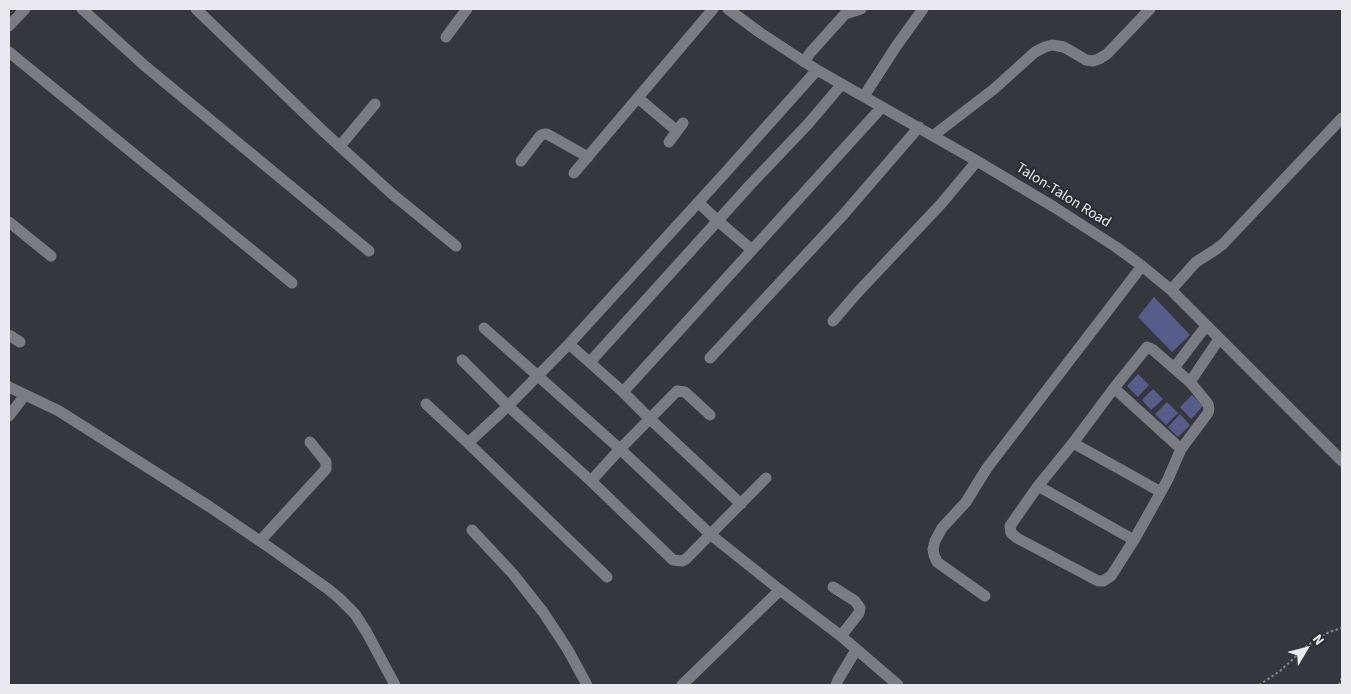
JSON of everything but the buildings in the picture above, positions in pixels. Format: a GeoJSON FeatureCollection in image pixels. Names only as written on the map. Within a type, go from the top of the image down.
{"type":"FeatureCollection","features":[{"type":"Feature","properties":{"kind":"street"},"geometry":{"type":"LineString","coordinates":[[10,24],[25,9]]}},
{"type":"Feature","properties":{"kind":"street"},"geometry":{"type":"LineString","coordinates":[[82,9],[146,66],[369,251]]}},
{"type":"Feature","properties":{"kind":"street"},"geometry":{"type":"LineString","coordinates":[[196,9],[340,146],[392,193],[456,246]]}},
{"type":"Feature","properties":{"kind":"street"},"geometry":{"type":"LineString","coordinates":[[446,37],[467,9]]}},
{"type":"Feature","properties":{"kind":"street"},"geometry":{"type":"LineString","coordinates":[[574,173],[713,9]]}},
{"type":"Feature","properties":{"kind":"street","name":"Talon-Talon Road"},"geometry":{"type":"LineString","coordinates":[[728,9],[804,62],[934,135],[1067,215],[1142,266],[1170,290],[1342,461]]}},
{"type":"Feature","properties":{"kind":"street"},"geometry":{"type":"LineString","coordinates":[[804,62],[845,14],[861,9]]}},
{"type":"Feature","properties":{"kind":"street"},"geometry":{"type":"LineString","coordinates":[[864,96],[896,45],[923,9]]}},
{"type":"Feature","properties":{"kind":"street"},"geometry":{"type":"LineString","coordinates":[[934,135],[994,89],[1035,52],[1044,47],[1052,46],[1064,48],[1086,60],[1093,61],[1099,59],[1107,54],[1150,9]]}},
{"type":"Feature","properties":{"kind":"street"},"geometry":{"type":"LineString","coordinates":[[9,52],[292,283]]}},
{"type":"Feature","properties":{"kind":"street"},"geometry":{"type":"LineString","coordinates":[[468,444],[569,344],[817,70]]}},
{"type":"Feature","properties":{"kind":"street"},"geometry":{"type":"LineString","coordinates":[[590,362],[808,124],[842,84]]}},
{"type":"Feature","properties":{"kind":"street"},"geometry":{"type":"LineString","coordinates":[[638,98],[680,127],[669,142]]}},
{"type":"Feature","properties":{"kind":"street"},"geometry":{"type":"LineString","coordinates":[[340,146],[375,104]]}},
{"type":"Feature","properties":{"kind":"street"},"geometry":{"type":"LineString","coordinates":[[623,392],[882,107]]}},
{"type":"Feature","properties":{"kind":"street"},"geometry":{"type":"LineString","coordinates":[[1170,290],[1196,262],[1223,244],[1342,118]]}},
{"type":"Feature","properties":{"kind":"street"},"geometry":{"type":"LineString","coordinates":[[710,358],[843,215],[919,127]]}},
{"type":"Feature","properties":{"kind":"street"},"geometry":{"type":"LineString","coordinates":[[521,161],[540,136],[544,134],[588,157]]}},
{"type":"Feature","properties":{"kind":"street"},"geometry":{"type":"LineString","coordinates":[[833,321],[941,204],[977,161]]}},
{"type":"Feature","properties":{"kind":"street"},"geometry":{"type":"LineString","coordinates":[[698,203],[752,250]]}},
{"type":"Feature","properties":{"kind":"street"},"geometry":{"type":"LineString","coordinates":[[9,222],[51,256]]}},
{"type":"Feature","properties":{"kind":"street"},"geometry":{"type":"LineString","coordinates":[[985,596],[937,562],[933,549],[934,541],[942,528],[966,502],[987,468],[1142,266]]}},
{"type":"Feature","properties":{"kind":"street"},"geometry":{"type":"LineString","coordinates":[[1174,368],[1206,326]]}},
{"type":"Feature","properties":{"kind":"street"},"geometry":{"type":"LineString","coordinates":[[484,328],[620,449],[711,535],[841,636],[898,685]]}},
{"type":"Feature","properties":{"kind":"street"},"geometry":{"type":"LineString","coordinates":[[9,335],[20,342]]}},
{"type":"Feature","properties":{"kind":"street"},"geometry":{"type":"LineString","coordinates":[[1190,382],[1219,339]]}},
{"type":"Feature","properties":{"kind":"street"},"geometry":{"type":"LineString","coordinates":[[569,344],[623,392],[650,420],[741,504]]}},
{"type":"Feature","properties":{"kind":"street"},"geometry":{"type":"LineString","coordinates":[[1147,348],[1152,349],[1174,368],[1190,382],[1208,404],[1208,413],[1181,449],[1161,492],[1111,576],[1103,581],[1098,581],[1011,533],[1010,526],[1038,486],[1147,348]]}},
{"type":"Feature","properties":{"kind":"street"},"geometry":{"type":"LineString","coordinates":[[462,360],[508,406],[591,481],[673,560],[682,561],[686,559],[766,478]]}},
{"type":"Feature","properties":{"kind":"street"},"geometry":{"type":"LineString","coordinates":[[9,387],[59,411],[210,507],[328,589],[355,614],[395,685]]}},
{"type":"Feature","properties":{"kind":"street"},"geometry":{"type":"LineString","coordinates":[[1114,388],[1181,449]]}},
{"type":"Feature","properties":{"kind":"street"},"geometry":{"type":"LineString","coordinates":[[591,481],[677,391],[685,392],[710,416]]}},
{"type":"Feature","properties":{"kind":"street"},"geometry":{"type":"LineString","coordinates":[[9,416],[25,394]]}},
{"type":"Feature","properties":{"kind":"street"},"geometry":{"type":"LineString","coordinates":[[426,404],[608,577]]}},
{"type":"Feature","properties":{"kind":"street"},"geometry":{"type":"LineString","coordinates":[[260,541],[326,469],[326,462],[310,442]]}},
{"type":"Feature","properties":{"kind":"street"},"geometry":{"type":"LineString","coordinates":[[1073,443],[1161,492]]}},
{"type":"Feature","properties":{"kind":"street"},"geometry":{"type":"LineString","coordinates":[[1038,486],[1134,540]]}},
{"type":"Feature","properties":{"kind":"street"},"geometry":{"type":"LineString","coordinates":[[472,530],[513,574],[543,612],[568,650],[587,685]]}},
{"type":"Feature","properties":{"kind":"street"},"geometry":{"type":"LineString","coordinates":[[833,587],[854,601],[860,608],[859,613],[841,636]]}},
{"type":"Feature","properties":{"kind":"street"},"geometry":{"type":"LineString","coordinates":[[682,685],[780,590]]}},
{"type":"Feature","properties":{"kind":"street"},"geometry":{"type":"LineString","coordinates":[[836,685],[856,650]]}},
{"type":"Feature","properties":{"kind":"path"},"geometry":{"type":"LineString","coordinates":[[1259,685],[1280,671],[1308,645],[1329,632],[1342,628]]}},
{"type":"Feature","properties":{"kind":"path"},"geometry":{"type":"LineString","coordinates":[[1339,685],[1342,677]]}}]}
